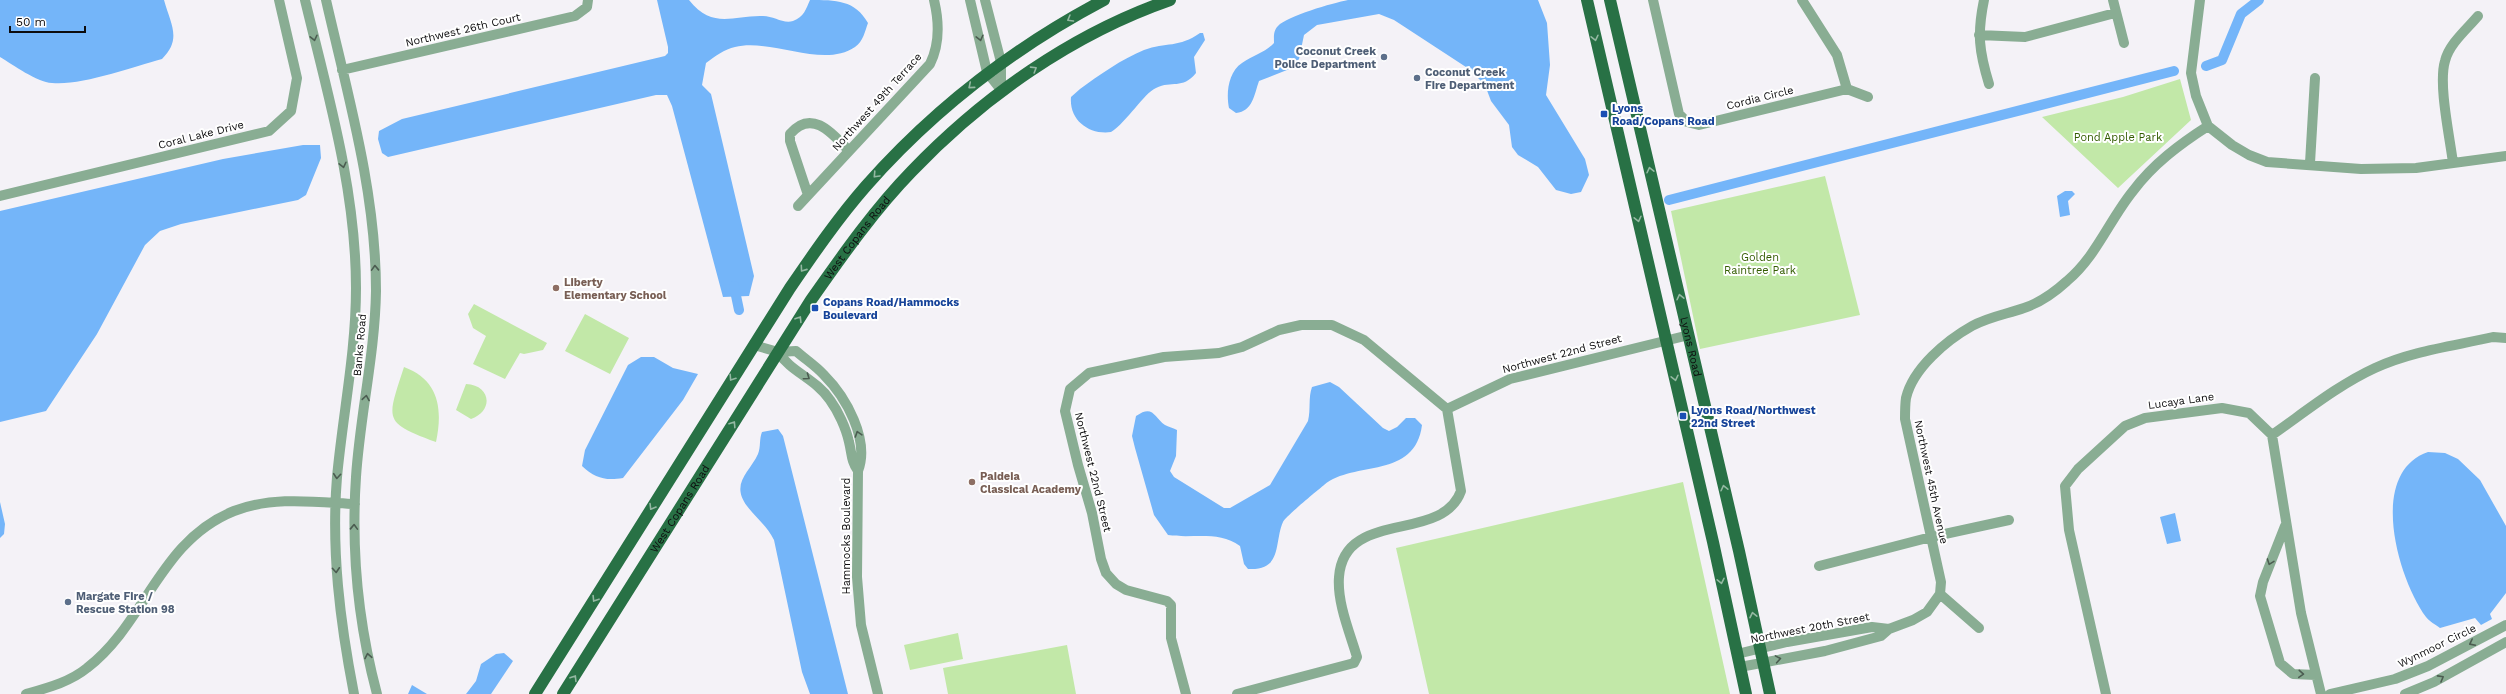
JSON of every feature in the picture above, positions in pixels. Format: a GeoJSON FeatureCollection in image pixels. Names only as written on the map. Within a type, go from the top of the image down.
{"type":"FeatureCollection","features":[{"type":"Feature","properties":{"kind":"main road"},"geometry":{"type":"LineString","coordinates":[[535,694],[754,345],[825,237],[866,186],[903,146],[987,72],[1036,38],[1104,0]]}},
{"type":"Feature","properties":{"kind":"main road","name":"West Copans Road"},"geometry":{"type":"LineString","coordinates":[[564,694],[811,300],[846,251],[912,171],[1001,90],[1095,33],[1146,8],[1170,0]]}},
{"type":"Feature","properties":{"kind":"main road"},"geometry":{"type":"LineString","coordinates":[[1587,0],[1746,694]]}},
{"type":"Feature","properties":{"kind":"main road","name":"Lyons Road"},"geometry":{"type":"LineString","coordinates":[[1610,0],[1689,334],[1770,694]]}},
{"type":"Feature","properties":{"kind":"street","name":"Coral Lake Drive"},"geometry":{"type":"LineString","coordinates":[[0,196],[269,131],[291,110],[297,78],[279,0]]}},
{"type":"Feature","properties":{"kind":"street","name":"Banks Road"},"geometry":{"type":"LineString","coordinates":[[305,0],[346,175],[355,249],[356,287],[354,348],[340,448],[336,503],[336,563],[340,606],[354,694]]}},
{"type":"Feature","properties":{"kind":"street","name":"Banks Road"},"geometry":{"type":"LineString","coordinates":[[326,0],[363,165],[374,254],[374,329],[356,470],[354,540],[358,596],[368,660],[377,694]]}},
{"type":"Feature","properties":{"kind":"street","name":"Northwest 49th Terrace"},"geometry":{"type":"LineString","coordinates":[[798,206],[930,64],[934,57],[938,34],[938,16],[934,0]]}},
{"type":"Feature","properties":{"kind":"street"},"geometry":{"type":"LineString","coordinates":[[970,0],[987,72],[1001,90]]}},
{"type":"Feature","properties":{"kind":"street"},"geometry":{"type":"LineString","coordinates":[[985,0],[1002,62],[1001,90]]}},
{"type":"Feature","properties":{"kind":"street","name":"Cordia Circle"},"geometry":{"type":"LineString","coordinates":[[1653,0],[1679,114],[1687,122],[1699,125],[1847,89]]}},
{"type":"Feature","properties":{"kind":"street"},"geometry":{"type":"LineString","coordinates":[[1802,0],[1837,54],[1847,89],[1868,97]]}},
{"type":"Feature","properties":{"kind":"street"},"geometry":{"type":"LineString","coordinates":[[1984,0],[1979,35],[1979,50],[1989,84]]}},
{"type":"Feature","properties":{"kind":"street"},"geometry":{"type":"LineString","coordinates":[[2113,0],[2115,13],[2124,43]]}},
{"type":"Feature","properties":{"kind":"street"},"geometry":{"type":"LineString","coordinates":[[2200,0],[2191,73],[2196,96],[2208,126],[2232,145],[2249,155],[2267,162],[2310,163],[2361,169],[2416,168],[2506,156]]}},
{"type":"Feature","properties":{"kind":"street","name":"Northwest 26th Court"},"geometry":{"type":"LineString","coordinates":[[342,70],[576,16],[587,3]]}},
{"type":"Feature","properties":{"kind":"street"},"geometry":{"type":"LineString","coordinates":[[1979,35],[2025,36],[2115,13]]}},
{"type":"Feature","properties":{"kind":"street"},"geometry":{"type":"LineString","coordinates":[[2454,163],[2442,76],[2445,60],[2452,47],[2478,16]]}},
{"type":"Feature","properties":{"kind":"street"},"geometry":{"type":"LineString","coordinates":[[2310,163],[2315,78]]}},
{"type":"Feature","properties":{"kind":"street"},"geometry":{"type":"LineString","coordinates":[[808,195],[790,141],[790,134],[796,127],[807,123],[818,125],[827,129],[849,151]]}},
{"type":"Feature","properties":{"kind":"street","name":"Northwest 45th Avenue"},"geometry":{"type":"LineString","coordinates":[[1940,594],[1941,582],[1905,419],[1906,397],[1916,376],[1931,358],[1973,326],[2026,308],[2048,296],[2068,281],[2082,265],[2138,185],[2181,144],[2208,126]]}},
{"type":"Feature","properties":{"kind":"street","name":"Northwest 22nd Street"},"geometry":{"type":"LineString","coordinates":[[1186,694],[1172,638],[1171,606],[1167,601],[1126,590],[1116,584],[1103,566],[1092,513],[1068,431],[1065,411],[1070,389],[1089,373],[1164,357],[1218,353],[1242,347],[1279,330],[1319,323],[1332,325],[1364,340],[1447,409],[1510,379],[1689,334]]}},
{"type":"Feature","properties":{"kind":"street"},"geometry":{"type":"LineString","coordinates":[[2321,694],[2301,613],[2285,526],[2272,435],[2321,400],[2374,368],[2398,359],[2493,336],[2506,338]]}},
{"type":"Feature","properties":{"kind":"street","name":"Hammocks Boulevard"},"geometry":{"type":"LineString","coordinates":[[754,345],[778,352],[796,351],[824,374],[839,393],[849,410],[862,445],[863,459],[858,471],[857,576],[861,625],[878,694]]}},
{"type":"Feature","properties":{"kind":"street","name":"Hammocks Boulevard"},"geometry":{"type":"LineString","coordinates":[[778,352],[786,364],[809,378],[830,400],[842,421],[849,442],[851,462],[858,471]]}},
{"type":"Feature","properties":{"kind":"street","name":"Lucaya Lane"},"geometry":{"type":"LineString","coordinates":[[2106,694],[2069,530],[2065,486],[2078,469],[2125,426],[2145,418],[2222,408],[2249,413],[2272,435]]}},
{"type":"Feature","properties":{"kind":"street"},"geometry":{"type":"LineString","coordinates":[[1237,694],[1354,663],[1357,657],[1341,597],[1339,577],[1344,561],[1351,548],[1364,537],[1432,519],[1447,513],[1457,503],[1461,491],[1447,409]]}},
{"type":"Feature","properties":{"kind":"street"},"geometry":{"type":"LineString","coordinates":[[26,694],[67,680],[87,669],[109,649],[176,552],[204,527],[235,511],[270,502],[355,504]]}},
{"type":"Feature","properties":{"kind":"street"},"geometry":{"type":"LineString","coordinates":[[1819,566],[1931,537],[2009,520]]}},
{"type":"Feature","properties":{"kind":"street"},"geometry":{"type":"LineString","coordinates":[[2285,526],[2265,575],[2260,596],[2280,663],[2293,674],[2316,675]]}},
{"type":"Feature","properties":{"kind":"street"},"geometry":{"type":"LineString","coordinates":[[1940,594],[1979,628]]}},
{"type":"Feature","properties":{"kind":"street","name":"Northwest 20th Street"},"geometry":{"type":"LineString","coordinates":[[1737,654],[1872,627],[1889,628],[1913,620],[1927,612],[1940,594]]}},
{"type":"Feature","properties":{"kind":"street","name":"Wynmoor Circle"},"geometry":{"type":"LineString","coordinates":[[2330,694],[2395,679],[2428,666],[2506,624]]}},
{"type":"Feature","properties":{"kind":"street","name":"Northwest 20th Street"},"geometry":{"type":"LineString","coordinates":[[1740,667],[1824,651],[1881,636],[1889,628]]}},
{"type":"Feature","properties":{"kind":"street"},"geometry":{"type":"LineString","coordinates":[[2406,694],[2434,682],[2506,642]]}},
{"type":"Feature","properties":{"kind":"green space","name":"Pond Apple Park"},"geometry":{"type":"Polygon","coordinates":[[[2180,79],[2191,120],[2118,188],[2042,117],[2123,97],[2180,79]]]}},
{"type":"Feature","properties":{"kind":"green space","name":"Golden Raintree Park"},"geometry":{"type":"Polygon","coordinates":[[[1825,176],[1860,315],[1700,349],[1671,211],[1825,176]]]}},
{"type":"Feature","properties":{"kind":"green space"},"geometry":{"type":"Polygon","coordinates":[[[474,304],[547,343],[543,350],[524,354],[520,353],[505,379],[473,364],[486,336],[473,328],[468,314],[474,304]]]}},
{"type":"Feature","properties":{"kind":"green space"},"geometry":{"type":"Polygon","coordinates":[[[585,314],[629,338],[610,374],[565,351],[585,314]]]}},
{"type":"Feature","properties":{"kind":"green space"},"geometry":{"type":"Polygon","coordinates":[[[404,367],[416,373],[425,380],[436,397],[439,418],[436,442],[406,429],[393,417],[392,409],[394,398],[404,367]]]}},
{"type":"Feature","properties":{"kind":"green space"},"geometry":{"type":"Polygon","coordinates":[[[466,384],[474,385],[481,389],[485,393],[486,399],[486,405],[483,410],[471,419],[456,410],[466,384]]]}},
{"type":"Feature","properties":{"kind":"green space"},"geometry":{"type":"Polygon","coordinates":[[[1683,482],[1730,694],[1429,694],[1396,548],[1683,482]]]}},
{"type":"Feature","properties":{"kind":"green space"},"geometry":{"type":"Polygon","coordinates":[[[958,633],[963,659],[910,670],[904,645],[958,633]]]}},
{"type":"Feature","properties":{"kind":"green space"},"geometry":{"type":"Polygon","coordinates":[[[1067,645],[1076,694],[948,694],[943,668],[1067,645]]]}},
{"type":"Feature","properties":{"kind":"water"},"geometry":{"type":"Polygon","coordinates":[[[0,0],[164,0],[172,24],[172,45],[162,59],[122,71],[77,82],[46,82],[25,73],[0,57],[0,0]]]}},
{"type":"Feature","properties":{"kind":"water"},"geometry":{"type":"Polygon","coordinates":[[[657,0],[689,0],[706,15],[715,18],[724,19],[763,16],[789,22],[802,15],[810,0],[828,0],[851,6],[863,15],[868,23],[858,45],[842,53],[828,55],[812,54],[749,45],[727,50],[706,63],[702,85],[711,94],[754,276],[749,296],[723,297],[672,106],[667,95],[656,95],[388,157],[382,153],[378,139],[379,131],[402,119],[665,56],[668,53],[668,47],[657,0]]]}},
{"type":"Feature","properties":{"kind":"water"},"geometry":{"type":"Polygon","coordinates":[[[1348,0],[1538,0],[1547,23],[1550,65],[1546,95],[1585,159],[1589,175],[1581,192],[1571,194],[1556,190],[1538,167],[1518,155],[1512,147],[1509,125],[1491,101],[1485,85],[1469,69],[1394,20],[1379,14],[1317,25],[1304,35],[1299,59],[1292,68],[1259,81],[1252,102],[1242,112],[1236,113],[1229,108],[1228,90],[1234,72],[1242,63],[1267,49],[1274,43],[1274,36],[1278,26],[1300,14],[1348,0]]]}},
{"type":"Feature","properties":{"kind":"water"},"geometry":{"type":"Polygon","coordinates":[[[1203,33],[1205,40],[1194,57],[1196,73],[1191,78],[1181,83],[1162,86],[1151,91],[1123,122],[1111,132],[1095,131],[1088,128],[1077,119],[1073,113],[1071,97],[1095,78],[1144,50],[1179,43],[1203,33]]]}},
{"type":"Feature","properties":{"kind":"water"},"geometry":{"type":"Polygon","coordinates":[[[303,145],[320,145],[321,158],[306,195],[298,200],[181,224],[160,231],[145,245],[97,334],[46,411],[0,422],[0,211],[223,159],[303,145]]]}},
{"type":"Feature","properties":{"kind":"water"},"geometry":{"type":"Polygon","coordinates":[[[2065,191],[2072,191],[2075,194],[2068,201],[2070,215],[2060,217],[2057,196],[2065,191]]]}},
{"type":"Feature","properties":{"kind":"water"},"geometry":{"type":"Polygon","coordinates":[[[641,357],[654,357],[673,368],[698,374],[683,400],[623,478],[601,478],[582,466],[585,450],[628,365],[641,357]]]}},
{"type":"Feature","properties":{"kind":"water"},"geometry":{"type":"Polygon","coordinates":[[[1330,382],[1339,387],[1383,428],[1389,431],[1397,427],[1406,418],[1415,418],[1422,425],[1417,442],[1408,454],[1396,462],[1351,473],[1324,485],[1285,519],[1280,530],[1275,554],[1272,560],[1267,565],[1259,568],[1248,569],[1244,564],[1240,546],[1232,541],[1223,538],[1205,536],[1168,535],[1154,515],[1135,448],[1132,436],[1136,416],[1146,411],[1150,411],[1165,425],[1177,430],[1176,456],[1170,471],[1174,477],[1224,508],[1230,508],[1270,485],[1308,421],[1312,387],[1330,382]]]}},
{"type":"Feature","properties":{"kind":"water"},"geometry":{"type":"Polygon","coordinates":[[[778,429],[783,436],[848,694],[810,694],[802,672],[774,540],[765,526],[747,506],[740,491],[743,478],[758,454],[762,432],[778,429]]]}},
{"type":"Feature","properties":{"kind":"water"},"geometry":{"type":"Polygon","coordinates":[[[2428,452],[2445,453],[2458,459],[2480,480],[2506,526],[2506,593],[2490,614],[2492,619],[2481,625],[2475,618],[2440,628],[2429,620],[2416,600],[2406,578],[2398,554],[2394,528],[2393,503],[2398,481],[2409,464],[2428,452]]]}},
{"type":"Feature","properties":{"kind":"water"},"geometry":{"type":"Polygon","coordinates":[[[0,502],[5,524],[4,534],[0,538],[0,502]]]}},
{"type":"Feature","properties":{"kind":"water"},"geometry":{"type":"Polygon","coordinates":[[[2175,513],[2181,541],[2167,544],[2160,517],[2175,513]]]}},
{"type":"Feature","properties":{"kind":"water"},"geometry":{"type":"Polygon","coordinates":[[[504,653],[513,661],[491,694],[466,694],[476,681],[481,664],[496,654],[504,653]]]}},
{"type":"Feature","properties":{"kind":"water"},"geometry":{"type":"Polygon","coordinates":[[[412,685],[427,694],[408,694],[412,685]]]}},
{"type":"Feature","properties":{"kind":"waterway"},"geometry":{"type":"LineString","coordinates":[[2206,66],[2222,60],[2241,14],[2259,0]]}},
{"type":"Feature","properties":{"kind":"waterway"},"geometry":{"type":"LineString","coordinates":[[1669,200],[2174,71]]}},
{"type":"Feature","properties":{"kind":"waterway"},"geometry":{"type":"LineString","coordinates":[[734,286],[739,310]]}},
{"type":"Feature","properties":{"kind":"place","name":"Coconut Creek Police Department"},"geometry":{"type":"Point","coordinates":[1384,57]}},
{"type":"Feature","properties":{"kind":"place","name":"Coconut Creek Fire Department"},"geometry":{"type":"Point","coordinates":[1417,78]}},
{"type":"Feature","properties":{"kind":"place","name":"Lyons Road/Copans Road"},"geometry":{"type":"Point","coordinates":[1604,114]}},
{"type":"Feature","properties":{"kind":"place","name":"Liberty Elementary School"},"geometry":{"type":"Point","coordinates":[556,288]}},
{"type":"Feature","properties":{"kind":"place","name":"Copans Road/Hammocks Boulevard"},"geometry":{"type":"Point","coordinates":[815,308]}},
{"type":"Feature","properties":{"kind":"place","name":"Lyons Road/Northwest 22nd Street"},"geometry":{"type":"Point","coordinates":[1683,416]}},
{"type":"Feature","properties":{"kind":"place","name":"Paideia Classical Academy"},"geometry":{"type":"Point","coordinates":[972,482]}},
{"type":"Feature","properties":{"kind":"place","name":"Margate Fire / Rescue Station 98"},"geometry":{"type":"Point","coordinates":[68,602]}}]}
